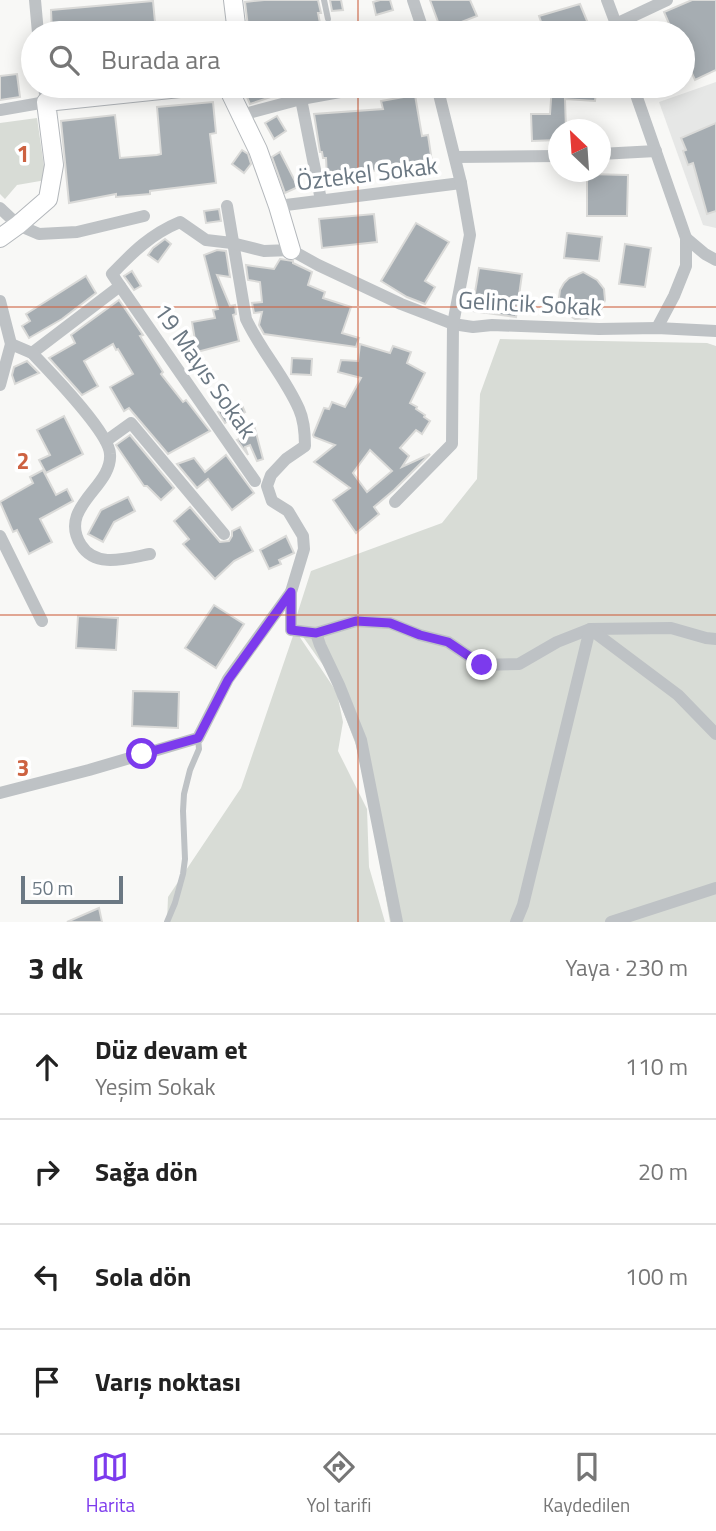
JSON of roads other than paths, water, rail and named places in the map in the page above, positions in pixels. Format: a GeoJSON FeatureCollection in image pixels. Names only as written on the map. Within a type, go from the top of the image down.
{"type":"FeatureCollection","features":[{"type":"Feature","properties":{"kind":"street"},"geometry":{"type":"LineString","coordinates":[[35,0],[37,21]]}},
{"type":"Feature","properties":{"kind":"street"},"geometry":{"type":"LineString","coordinates":[[233,0],[236,21]]}},
{"type":"Feature","properties":{"kind":"street"},"geometry":{"type":"LineString","coordinates":[[414,0],[420,21]]}},
{"type":"Feature","properties":{"kind":"street"},"geometry":{"type":"LineString","coordinates":[[607,0],[614,21]]}},
{"type":"Feature","properties":{"kind":"street"},"geometry":{"type":"LineString","coordinates":[[629,21],[667,0]]}},
{"type":"Feature","properties":{"kind":"street"},"geometry":{"type":"LineString","coordinates":[[0,110],[34,98]]}},
{"type":"Feature","properties":{"kind":"street"},"geometry":{"type":"LineString","coordinates":[[0,238],[48,199],[54,165],[46,98]]}},
{"type":"Feature","properties":{"kind":"street"},"geometry":{"type":"LineString","coordinates":[[32,353],[120,286],[112,274],[162,229],[180,222],[206,240],[264,251],[290,250],[258,150],[233,98]]}},
{"type":"Feature","properties":{"kind":"street"},"geometry":{"type":"LineString","coordinates":[[241,115],[307,98]]}},
{"type":"Feature","properties":{"kind":"street"},"geometry":{"type":"LineString","coordinates":[[395,502],[452,444],[453,324],[470,235],[461,183],[440,98]]}},
{"type":"Feature","properties":{"kind":"street"},"geometry":{"type":"LineString","coordinates":[[637,98],[686,238],[686,265],[657,328]]}},
{"type":"Feature","properties":{"kind":"street"},"geometry":{"type":"LineString","coordinates":[[301,99],[321,200]]}},
{"type":"Feature","properties":{"kind":"street"},"geometry":{"type":"LineString","coordinates":[[611,153],[656,151]]}},
{"type":"Feature","properties":{"kind":"street"},"geometry":{"type":"LineString","coordinates":[[455,157],[548,156]]}},
{"type":"Feature","properties":{"kind":"street","name":"Öztekel Sokak"},"geometry":{"type":"LineString","coordinates":[[278,206],[461,183]]}},
{"type":"Feature","properties":{"kind":"street"},"geometry":{"type":"LineString","coordinates":[[227,206],[246,319],[300,410],[304,430],[305,446],[286,459],[271,475],[267,486],[272,501],[288,512],[303,536],[304,549],[291,592],[291,630],[316,633],[356,621],[390,623],[448,642],[482,665],[519,664],[557,642],[590,629],[671,628],[716,639]]}},
{"type":"Feature","properties":{"kind":"street"},"geometry":{"type":"LineString","coordinates":[[0,208],[18,225],[38,234],[77,233],[144,216]]}},
{"type":"Feature","properties":{"kind":"street"},"geometry":{"type":"LineString","coordinates":[[686,238],[716,250]]}},
{"type":"Feature","properties":{"kind":"street"},"geometry":{"type":"LineString","coordinates":[[686,238],[716,260]]}},
{"type":"Feature","properties":{"kind":"street","name":"Gelincik Sokak"},"geometry":{"type":"LineString","coordinates":[[290,250],[401,304],[453,324],[473,327],[492,325],[716,331]]}},
{"type":"Feature","properties":{"kind":"street","name":"19 Mayıs Sokak"},"geometry":{"type":"LineString","coordinates":[[120,286],[255,481]]}},
{"type":"Feature","properties":{"kind":"street"},"geometry":{"type":"LineString","coordinates":[[0,301],[11,344],[0,385]]}},
{"type":"Feature","properties":{"kind":"street"},"geometry":{"type":"LineString","coordinates":[[11,344],[32,353],[89,417],[106,441],[110,453],[109,466],[78,512],[75,526],[79,541],[89,554],[100,559],[112,560],[150,554]]}},
{"type":"Feature","properties":{"kind":"street"},"geometry":{"type":"LineString","coordinates":[[106,441],[131,423],[224,534]]}},
{"type":"Feature","properties":{"kind":"street"},"geometry":{"type":"LineString","coordinates":[[0,536],[41,621]]}},
{"type":"Feature","properties":{"kind":"street"},"geometry":{"type":"LineString","coordinates":[[0,793],[198,738],[228,680],[291,592]]}},
{"type":"Feature","properties":{"kind":"street"},"geometry":{"type":"LineString","coordinates":[[590,629],[678,695],[716,734]]}},
{"type":"Feature","properties":{"kind":"street"},"geometry":{"type":"LineString","coordinates":[[516,922],[523,905],[590,629]]}},
{"type":"Feature","properties":{"kind":"street"},"geometry":{"type":"LineString","coordinates":[[316,633],[361,740],[397,922]]}},
{"type":"Feature","properties":{"kind":"street"},"geometry":{"type":"LineString","coordinates":[[611,922],[716,888]]}},
{"type":"Feature","properties":{"kind":"lane"},"geometry":{"type":"LineString","coordinates":[[324,0],[328,19]]}},
{"type":"Feature","properties":{"kind":"lane"},"geometry":{"type":"LineString","coordinates":[[167,922],[183,874],[184,794],[199,749],[198,738]]}}]}
